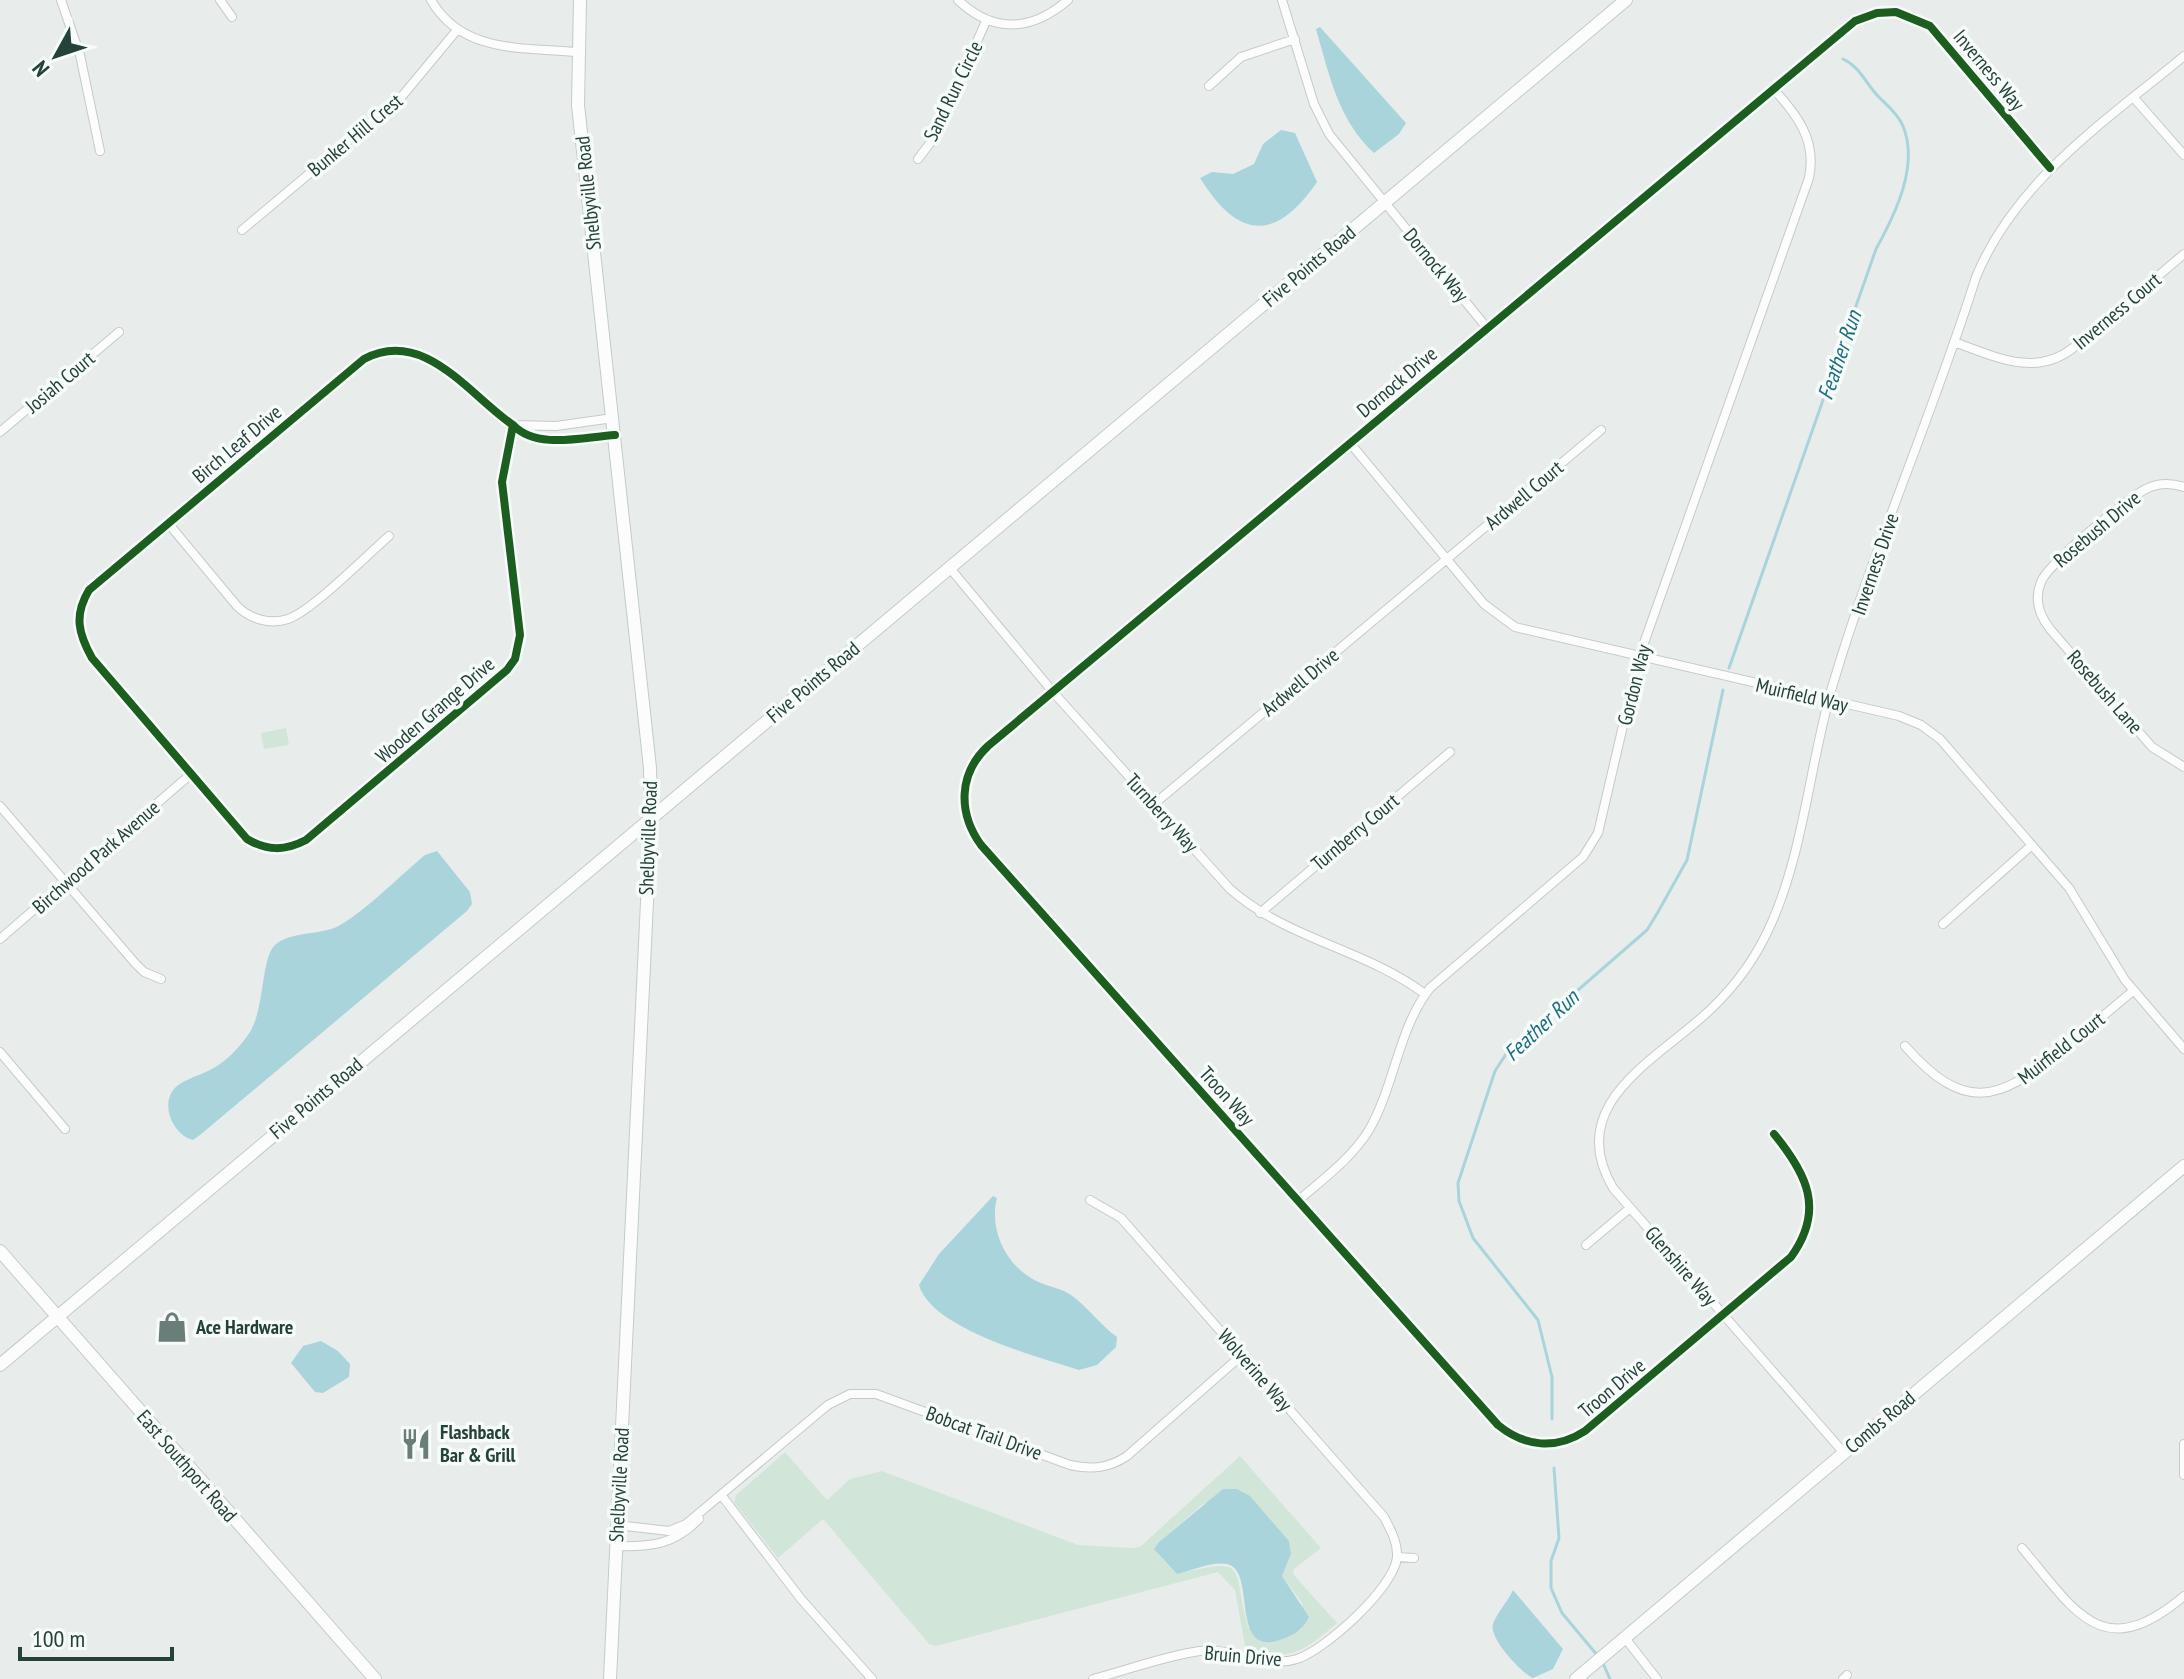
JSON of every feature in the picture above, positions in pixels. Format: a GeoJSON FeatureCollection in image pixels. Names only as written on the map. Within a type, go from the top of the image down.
{"type":"FeatureCollection","features":[{"type":"Feature","properties":{"kind":"street"},"geometry":{"type":"LineString","coordinates":[[61,0],[80,55],[100,151]]}},
{"type":"Feature","properties":{"kind":"street"},"geometry":{"type":"LineString","coordinates":[[220,0],[232,17]]}},
{"type":"Feature","properties":{"kind":"street"},"geometry":{"type":"LineString","coordinates":[[431,0],[457,30],[482,43],[577,52]]}},
{"type":"Feature","properties":{"kind":"street","name":"Shelbyville Road"},"geometry":{"type":"LineString","coordinates":[[580,0],[577,52],[580,120],[649,744],[651,818],[610,1679]]}},
{"type":"Feature","properties":{"kind":"street"},"geometry":{"type":"LineString","coordinates":[[958,0],[986,21],[1005,26],[1042,20],[1068,0]]}},
{"type":"Feature","properties":{"kind":"street","name":"Dornock Way"},"geometry":{"type":"LineString","coordinates":[[1282,0],[1322,123],[1336,146],[1487,328]]}},
{"type":"Feature","properties":{"kind":"street","name":"Five Points Road"},"geometry":{"type":"LineString","coordinates":[[0,1365],[1626,0]]}},
{"type":"Feature","properties":{"kind":"street","name":"Dornock Drive"},"geometry":{"type":"LineString","coordinates":[[965,812],[965,788],[973,763],[985,749],[1855,21],[1891,12]]}},
{"type":"Feature","properties":{"kind":"street","name":"Inverness Way"},"geometry":{"type":"LineString","coordinates":[[1891,12],[1918,19],[1937,32],[2050,168]]}},
{"type":"Feature","properties":{"kind":"street","name":"Sand Run Circle"},"geometry":{"type":"LineString","coordinates":[[918,159],[936,135],[986,21]]}},
{"type":"Feature","properties":{"kind":"street","name":"Bunker Hill Crest"},"geometry":{"type":"LineString","coordinates":[[242,230],[397,100],[427,69],[457,30]]}},
{"type":"Feature","properties":{"kind":"street"},"geometry":{"type":"LineString","coordinates":[[1209,86],[1241,57],[1295,39]]}},
{"type":"Feature","properties":{"kind":"street","name":"Inverness Drive"},"geometry":{"type":"LineString","coordinates":[[1613,1097],[1724,996],[1763,942],[1786,883],[1828,701],[1976,277],[1995,239],[2018,204],[2050,168],[2184,56]]}},
{"type":"Feature","properties":{"kind":"street","name":"Gordon Way"},"geometry":{"type":"LineString","coordinates":[[1299,1200],[1351,1152],[1370,1128],[1425,994],[1593,844],[1600,829],[1639,657],[1809,178],[1809,140],[1798,118],[1773,88]]}},
{"type":"Feature","properties":{"kind":"street"},"geometry":{"type":"LineString","coordinates":[[2134,98],[2184,155]]}},
{"type":"Feature","properties":{"kind":"street","name":"Inverness Court"},"geometry":{"type":"LineString","coordinates":[[1954,342],[2016,363],[2054,360],[2073,348],[2184,254]]}},
{"type":"Feature","properties":{"kind":"street","name":"Josiah Court"},"geometry":{"type":"LineString","coordinates":[[0,432],[119,332]]}},
{"type":"Feature","properties":{"kind":"street","name":"Birch Leaf Drive"},"geometry":{"type":"LineString","coordinates":[[191,774],[92,658],[78,626],[81,605],[89,590],[364,359],[397,351],[434,360],[516,424],[522,434],[535,439],[615,435]]}},
{"type":"Feature","properties":{"kind":"street"},"geometry":{"type":"LineString","coordinates":[[516,424],[556,426],[613,418]]}},
{"type":"Feature","properties":{"kind":"street","name":"Wooden Grange Drive"},"geometry":{"type":"LineString","coordinates":[[191,774],[247,839],[272,849],[291,847],[306,840],[507,670],[515,659],[520,635],[502,482],[516,424]]}},
{"type":"Feature","properties":{"kind":"street","name":"Ardwell Court"},"geometry":{"type":"LineString","coordinates":[[1447,559],[1601,430]]}},
{"type":"Feature","properties":{"kind":"street","name":"Muirfield Way"},"geometry":{"type":"LineString","coordinates":[[1350,443],[1491,610],[1515,627],[1899,716],[1925,727],[2032,845],[2080,904],[2133,991],[2184,1049]]}},
{"type":"Feature","properties":{"kind":"street","name":"Rosebush Drive"},"geometry":{"type":"LineString","coordinates":[[2039,605],[2040,583],[2051,567],[2137,495],[2159,484],[2184,487]]}},
{"type":"Feature","properties":{"kind":"street"},"geometry":{"type":"LineString","coordinates":[[168,523],[237,606],[250,616],[271,621],[297,615],[389,536]]}},
{"type":"Feature","properties":{"kind":"street","name":"Ardwell Drive"},"geometry":{"type":"LineString","coordinates":[[1154,804],[1447,559]]}},
{"type":"Feature","properties":{"kind":"street","name":"Turnberry Way"},"geometry":{"type":"LineString","coordinates":[[949,567],[1053,692],[1230,889],[1260,913],[1298,932],[1378,963],[1425,994]]}},
{"type":"Feature","properties":{"kind":"street","name":"Rosebush Lane"},"geometry":{"type":"LineString","coordinates":[[2039,605],[2050,629],[2152,747],[2184,767]]}},
{"type":"Feature","properties":{"kind":"street","name":"Turnberry Court"},"geometry":{"type":"LineString","coordinates":[[1260,913],[1450,752]]}},
{"type":"Feature","properties":{"kind":"street","name":"Birchwood Park Avenue"},"geometry":{"type":"LineString","coordinates":[[0,939],[191,774]]}},
{"type":"Feature","properties":{"kind":"street"},"geometry":{"type":"LineString","coordinates":[[0,806],[135,963],[144,972],[161,979]]}},
{"type":"Feature","properties":{"kind":"street","name":"Troon Way"},"geometry":{"type":"LineString","coordinates":[[965,812],[981,845],[1473,1397]]}},
{"type":"Feature","properties":{"kind":"street"},"geometry":{"type":"LineString","coordinates":[[1943,924],[2032,845]]}},
{"type":"Feature","properties":{"kind":"street","name":"Muirfield Court"},"geometry":{"type":"LineString","coordinates":[[1905,1046],[1944,1083],[1971,1092],[2004,1089],[2030,1077],[2133,991]]}},
{"type":"Feature","properties":{"kind":"street"},"geometry":{"type":"LineString","coordinates":[[0,1052],[65,1129]]}},
{"type":"Feature","properties":{"kind":"street","name":"Glenshire Way"},"geometry":{"type":"LineString","coordinates":[[1613,1097],[1600,1127],[1599,1151],[1608,1180],[1844,1453]]}},
{"type":"Feature","properties":{"kind":"street","name":"Troon Drive"},"geometry":{"type":"LineString","coordinates":[[1473,1397],[1498,1425],[1515,1437],[1534,1443],[1564,1442],[1590,1428],[1788,1260],[1806,1228],[1809,1210],[1806,1182],[1796,1161],[1774,1134]]}},
{"type":"Feature","properties":{"kind":"street","name":"Combs Road"},"geometry":{"type":"LineString","coordinates":[[1580,1676],[2184,1166]]}},
{"type":"Feature","properties":{"kind":"street","name":"Wolverine Way"},"geometry":{"type":"LineString","coordinates":[[1090,1200],[1121,1218],[1384,1517],[1394,1536],[1397,1557]]}},
{"type":"Feature","properties":{"kind":"street"},"geometry":{"type":"LineString","coordinates":[[1586,1245],[1630,1208]]}},
{"type":"Feature","properties":{"kind":"street","name":"East Southport Road"},"geometry":{"type":"LineString","coordinates":[[0,1251],[375,1679]]}},
{"type":"Feature","properties":{"kind":"street","name":"Bobcat Trail Drive"},"geometry":{"type":"LineString","coordinates":[[617,1525],[669,1531],[686,1524],[828,1405],[859,1393],[876,1394],[1070,1465],[1085,1469],[1105,1467],[1127,1456],[1242,1355]]}},
{"type":"Feature","properties":{"kind":"street"},"geometry":{"type":"LineString","coordinates":[[2184,1444],[2184,1475]]}},
{"type":"Feature","properties":{"kind":"street"},"geometry":{"type":"LineString","coordinates":[[722,1496],[801,1599],[872,1679]]}},
{"type":"Feature","properties":{"kind":"street","name":"Bobcat Trail Drive"},"geometry":{"type":"LineString","coordinates":[[616,1546],[642,1547],[671,1541],[685,1533],[722,1496]]}},
{"type":"Feature","properties":{"kind":"street"},"geometry":{"type":"LineString","coordinates":[[2022,1548],[2073,1608],[2095,1624],[2120,1629],[2138,1626],[2160,1616],[2184,1596]]}},
{"type":"Feature","properties":{"kind":"street"},"geometry":{"type":"LineString","coordinates":[[1397,1557],[1414,1558]]}},
{"type":"Feature","properties":{"kind":"street","name":"Bruin Drive"},"geometry":{"type":"LineString","coordinates":[[1093,1679],[1201,1651],[1279,1662],[1296,1660],[1311,1653],[1379,1595],[1391,1579],[1397,1557]]}},
{"type":"Feature","properties":{"kind":"street"},"geometry":{"type":"LineString","coordinates":[[1625,1638],[1657,1679]]}},
{"type":"Feature","properties":{"kind":"green space"},"geometry":{"type":"Polygon","coordinates":[[[286,728],[289,745],[264,749],[261,733],[286,728]]]}},
{"type":"Feature","properties":{"kind":"green space"},"geometry":{"type":"Polygon","coordinates":[[[785,1452],[827,1500],[850,1479],[882,1471],[1078,1545],[1134,1548],[1141,1546],[1240,1456],[1321,1548],[1294,1569],[1293,1574],[1337,1623],[1296,1652],[1275,1655],[1246,1651],[1235,1590],[1218,1572],[936,1646],[929,1644],[823,1519],[778,1558],[734,1502],[736,1495],[785,1452]],[[1250,1496],[1203,1504],[1159,1542],[1162,1558],[1177,1574],[1216,1566],[1234,1570],[1248,1627],[1275,1637],[1302,1629],[1302,1603],[1282,1576],[1291,1554],[1289,1541],[1250,1496]]]}},
{"type":"Feature","properties":{"kind":"water"},"geometry":{"type":"Polygon","coordinates":[[[1320,27],[1406,123],[1399,134],[1374,153],[1352,126],[1336,96],[1316,29],[1320,27]]]}},
{"type":"Feature","properties":{"kind":"water"},"geometry":{"type":"Polygon","coordinates":[[[1281,130],[1295,133],[1317,182],[1286,216],[1272,224],[1257,226],[1243,222],[1228,213],[1200,178],[1212,172],[1233,174],[1254,164],[1263,144],[1281,130]]]}},
{"type":"Feature","properties":{"kind":"water"},"geometry":{"type":"Polygon","coordinates":[[[437,851],[470,892],[472,904],[467,911],[200,1135],[193,1140],[179,1132],[168,1109],[171,1093],[177,1086],[222,1063],[246,1038],[255,1022],[267,961],[275,945],[288,938],[344,923],[425,855],[437,851]]]}},
{"type":"Feature","properties":{"kind":"water"},"geometry":{"type":"Polygon","coordinates":[[[993,1196],[997,1198],[997,1232],[1013,1263],[1036,1281],[1071,1295],[1117,1337],[1116,1347],[1097,1365],[1079,1370],[1014,1349],[964,1328],[928,1301],[919,1285],[939,1254],[993,1196]]]}},
{"type":"Feature","properties":{"kind":"water"},"geometry":{"type":"Polygon","coordinates":[[[321,1341],[338,1351],[350,1364],[349,1377],[323,1393],[315,1392],[291,1363],[303,1346],[321,1341]]]}},
{"type":"Feature","properties":{"kind":"water"},"geometry":{"type":"Polygon","coordinates":[[[1223,1489],[1237,1489],[1250,1496],[1289,1541],[1291,1554],[1282,1576],[1309,1617],[1302,1628],[1292,1635],[1272,1642],[1259,1640],[1251,1631],[1239,1575],[1232,1566],[1213,1564],[1177,1574],[1154,1549],[1223,1489]]]}},
{"type":"Feature","properties":{"kind":"water"},"geometry":{"type":"Polygon","coordinates":[[[1513,1590],[1563,1649],[1553,1669],[1533,1678],[1507,1654],[1493,1630],[1495,1620],[1513,1590]]]}},
{"type":"Feature","properties":{"kind":"waterway","name":"Feather Run"},"geometry":{"type":"LineString","coordinates":[[1729,668],[1876,249],[1898,205],[1907,173],[1907,141],[1903,126],[1858,70],[1843,59]]}},
{"type":"Feature","properties":{"kind":"waterway","name":"Feather Run"},"geometry":{"type":"LineString","coordinates":[[1552,1419],[1552,1377],[1538,1320],[1473,1238],[1459,1201],[1458,1183],[1495,1071],[1508,1051],[1647,930],[1687,860],[1723,690]]}},
{"type":"Feature","properties":{"kind":"waterway","name":"Feather Run"},"geometry":{"type":"LineString","coordinates":[[1554,1468],[1559,1538],[1551,1561],[1551,1588],[1562,1613],[1597,1655]]}},
{"type":"Feature","properties":{"kind":"waterway","name":"Feather Run"},"geometry":{"type":"LineString","coordinates":[[1602,1661],[1610,1679]]}},
{"type":"Feature","properties":{"kind":"cycle path"},"geometry":{"type":"LineString","coordinates":[[1774,1134],[1795,1163],[1808,1193],[1807,1224],[1791,1257],[1585,1431],[1552,1443],[1519,1438],[1498,1425],[981,845],[973,833],[965,807],[967,781],[978,757],[988,746],[1855,21],[1877,13],[1896,12],[1930,26],[2050,168]]}},
{"type":"Feature","properties":{"kind":"cycle path"},"geometry":{"type":"LineString","coordinates":[[513,425],[502,482],[520,635],[515,659],[507,670],[306,840],[276,848],[247,839],[92,658],[80,624],[81,608],[89,590],[364,359],[386,351],[406,352],[426,358],[462,382],[523,433],[547,440],[615,435]]}},
{"type":"Feature","properties":{"kind":"place","name":"Ace Hardware"},"geometry":{"type":"Point","coordinates":[172,1327]}},
{"type":"Feature","properties":{"kind":"place","name":"Flashback Bar & Grill"},"geometry":{"type":"Point","coordinates":[416,1444]}}]}
